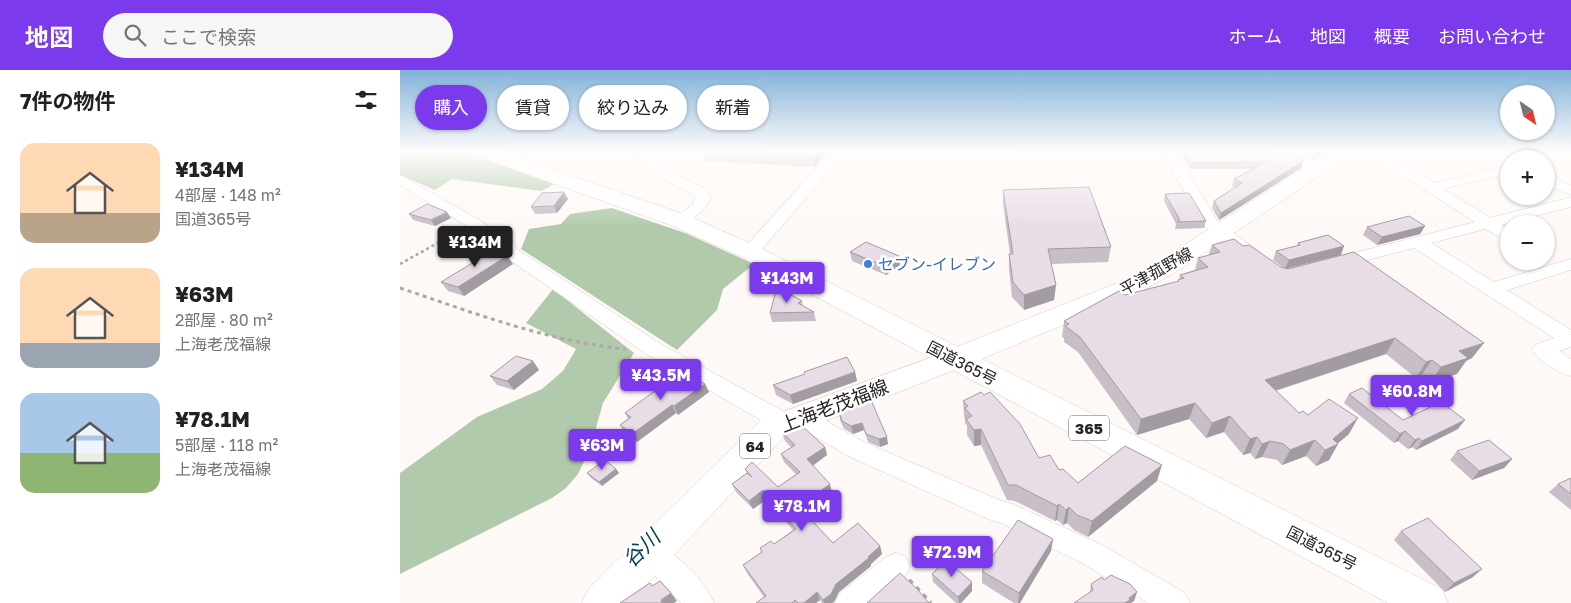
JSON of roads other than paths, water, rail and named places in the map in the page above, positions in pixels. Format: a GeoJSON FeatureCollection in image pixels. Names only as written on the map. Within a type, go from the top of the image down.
{"type":"FeatureCollection","features":[{"type":"Feature","properties":{"kind":"main road","name":"国道365号"},"geometry":{"type":"LineString","coordinates":[[554,177],[681,221],[750,252],[1428,603]]}},
{"type":"Feature","properties":{"kind":"main road","name":"平津菰野線"},"geometry":{"type":"LineString","coordinates":[[954,359],[1124,290],[1165,268],[1305,177]]}},
{"type":"Feature","properties":{"kind":"main road","name":"上海老茂福線"},"geometry":{"type":"LineString","coordinates":[[602,603],[772,429],[954,359]]}},
{"type":"Feature","properties":{"kind":"street"},"geometry":{"type":"LineString","coordinates":[[671,177],[701,192],[703,198],[699,206],[681,221]]}},
{"type":"Feature","properties":{"kind":"street"},"geometry":{"type":"LineString","coordinates":[[750,252],[817,177]]}},
{"type":"Feature","properties":{"kind":"street"},"geometry":{"type":"LineString","coordinates":[[1183,177],[1212,224],[1267,266]]}},
{"type":"Feature","properties":{"kind":"street"},"geometry":{"type":"LineString","coordinates":[[1411,177],[1500,232]]}},
{"type":"Feature","properties":{"kind":"street"},"geometry":{"type":"LineString","coordinates":[[1431,188],[1477,177]]}},
{"type":"Feature","properties":{"kind":"street"},"geometry":{"type":"LineString","coordinates":[[400,179],[473,223],[509,248],[507,250],[652,348],[792,420],[989,508],[1004,512],[1092,554],[1174,603]]}},
{"type":"Feature","properties":{"kind":"street"},"geometry":{"type":"LineString","coordinates":[[1555,183],[1571,191]]}},
{"type":"Feature","properties":{"kind":"street"},"geometry":{"type":"LineString","coordinates":[[1318,268],[1571,202]]}},
{"type":"Feature","properties":{"kind":"street"},"geometry":{"type":"LineString","coordinates":[[1417,242],[1571,339]]}},
{"type":"Feature","properties":{"kind":"street"},"geometry":{"type":"LineString","coordinates":[[1492,289],[1562,266]]}},
{"type":"Feature","properties":{"kind":"street"},"geometry":{"type":"LineString","coordinates":[[1571,339],[1542,350],[1571,369]]}},
{"type":"Feature","properties":{"kind":"street"},"geometry":{"type":"LineString","coordinates":[[649,554],[663,563],[689,588],[699,603]]}},
{"type":"Feature","properties":{"kind":"street"},"geometry":{"type":"LineString","coordinates":[[850,603],[896,566]]}},
{"type":"Feature","properties":{"kind":"place","name":"セブン-イレブン"},"geometry":{"type":"Point","coordinates":[868,264]}},
{"type":"Feature","properties":{"kind":"water label","name":"谷川"},"geometry":{"type":"Point","coordinates":[641,548]}}]}
